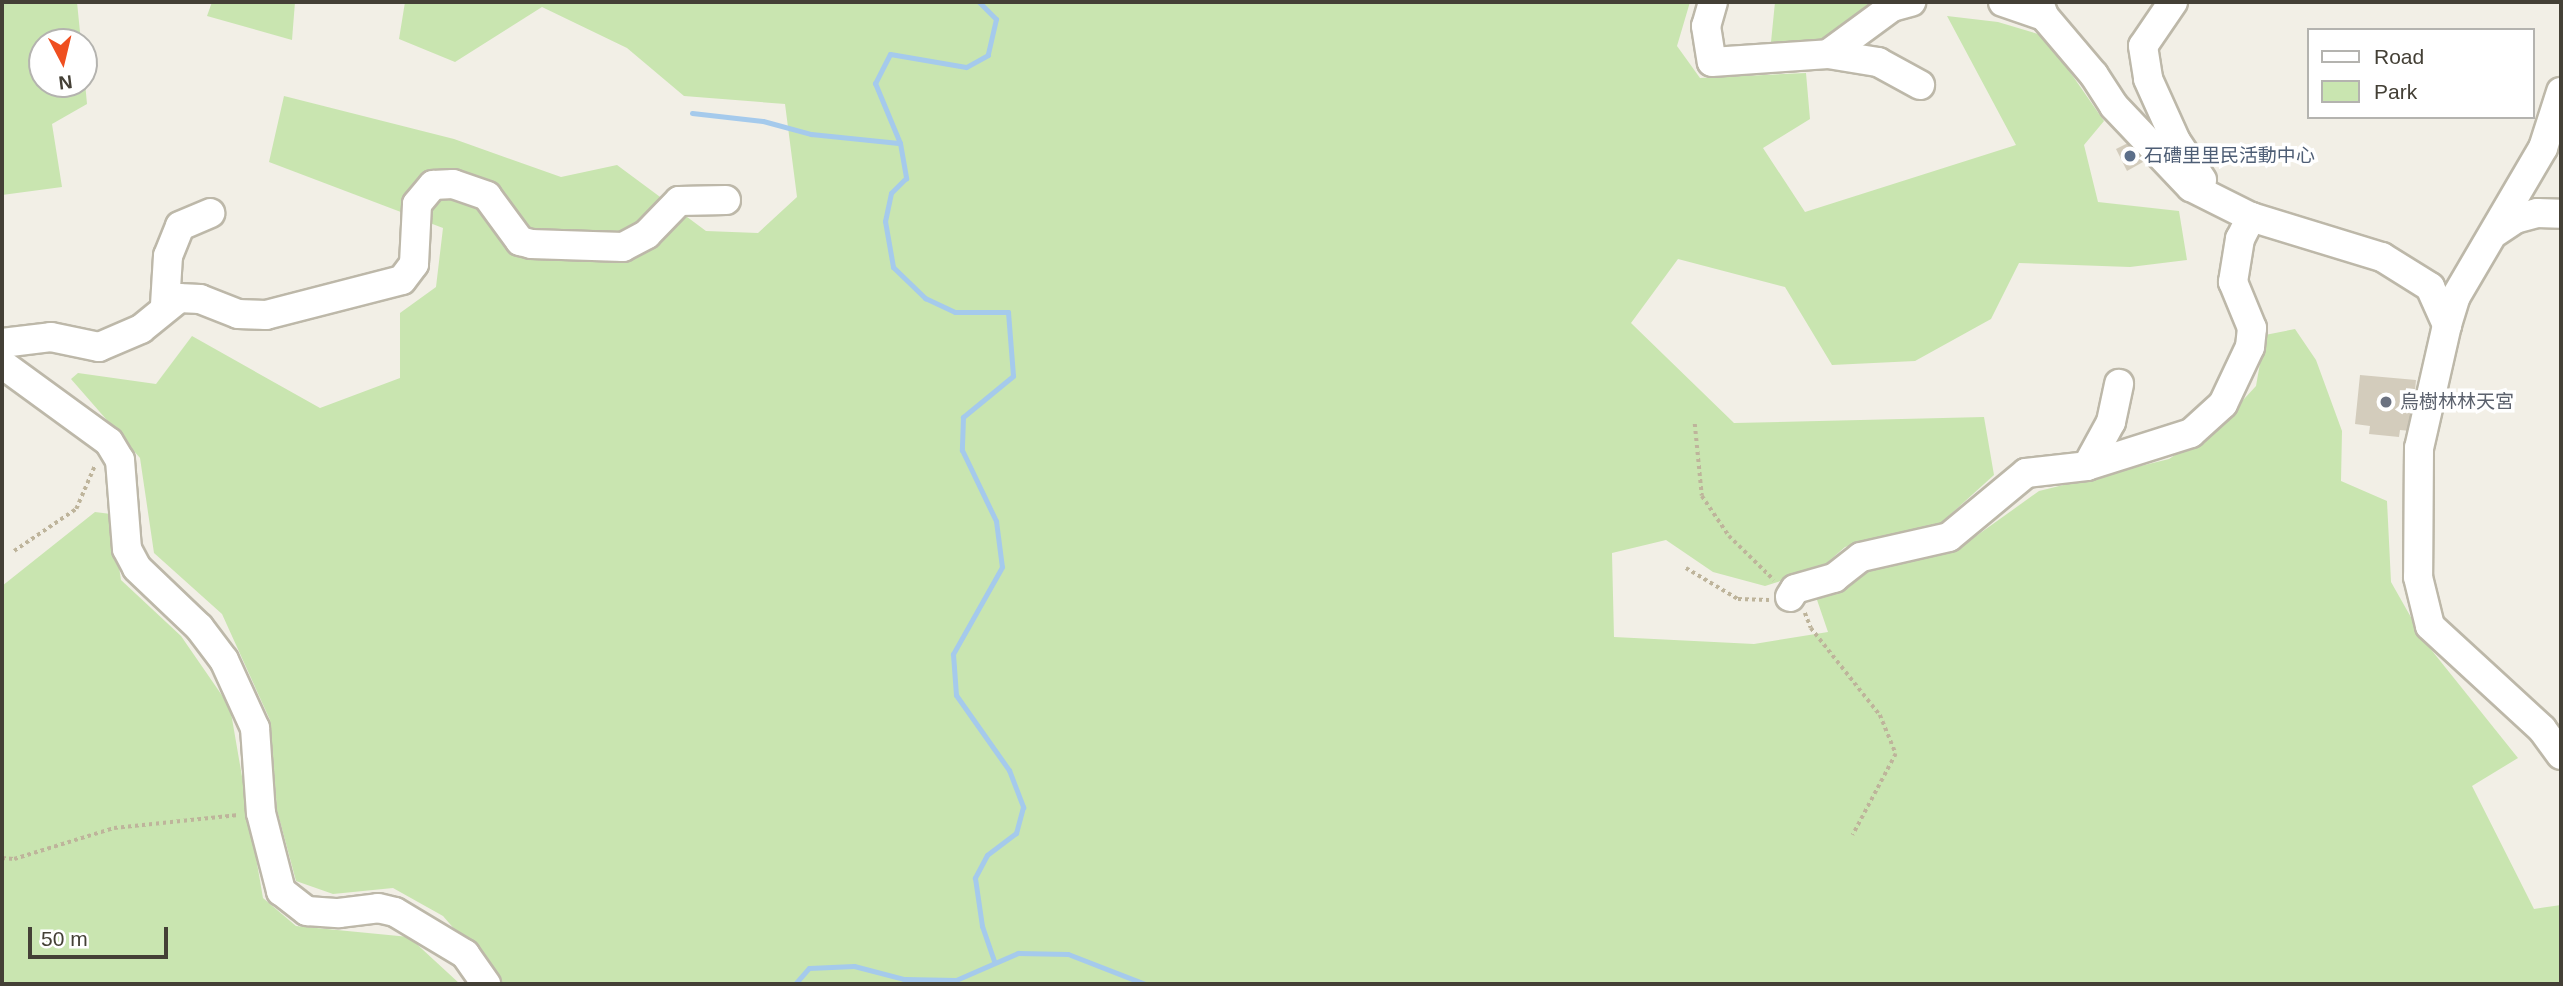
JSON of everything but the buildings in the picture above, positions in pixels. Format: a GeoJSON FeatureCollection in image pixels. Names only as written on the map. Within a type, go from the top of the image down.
{"type":"FeatureCollection","features":[{"type":"Feature","properties":{"kind":"lane"},"geometry":{"type":"LineString","coordinates":[[1713,2],[1706,26],[1705,45],[1712,62],[1828,54],[1878,62],[1920,85]]}},
{"type":"Feature","properties":{"kind":"lane"},"geometry":{"type":"LineString","coordinates":[[1828,54],[1892,7],[1911,2]]}},
{"type":"Feature","properties":{"kind":"lane"},"geometry":{"type":"LineString","coordinates":[[2003,2],[2041,9],[2094,75],[2114,106],[2191,187],[2251,216],[2382,257],[2408,270],[2430,287],[2447,325]]}},
{"type":"Feature","properties":{"kind":"lane"},"geometry":{"type":"LineString","coordinates":[[2173,2],[2143,46],[2148,79],[2153,97],[2176,141],[2199,170],[2208,195]]}},
{"type":"Feature","properties":{"kind":"lane"},"geometry":{"type":"LineString","coordinates":[[2561,92],[2543,148],[2455,298],[2447,325],[2419,448],[2418,577],[2430,626],[2542,729],[2561,755]]}},
{"type":"Feature","properties":{"kind":"lane"},"geometry":{"type":"LineString","coordinates":[[2,343],[51,337],[99,347],[141,329],[165,305],[178,298],[200,299],[238,314],[266,315],[402,280],[414,264],[417,204],[433,185],[453,184],[487,196],[520,241],[531,244],[624,247],[648,234],[679,201],[726,200]]}},
{"type":"Feature","properties":{"kind":"lane"},"geometry":{"type":"LineString","coordinates":[[165,305],[168,256],[180,226],[210,213]]}},
{"type":"Feature","properties":{"kind":"lane"},"geometry":{"type":"LineString","coordinates":[[2496,232],[2526,216],[2561,214]]}},
{"type":"Feature","properties":{"kind":"lane"},"geometry":{"type":"LineString","coordinates":[[1790,597],[1796,589],[1834,578],[1861,557],[1949,537],[2026,473],[2087,466],[2190,433],[2223,404],[2250,347],[2252,328],[2233,282],[2241,239],[2251,216]]}},
{"type":"Feature","properties":{"kind":"lane"},"geometry":{"type":"LineString","coordinates":[[2,364],[109,442],[120,460],[127,549],[137,568],[199,627],[224,660],[255,728],[261,813],[281,891],[307,911],[339,913],[378,908],[396,912],[465,954],[486,984]]}},
{"type":"Feature","properties":{"kind":"lane"},"geometry":{"type":"LineString","coordinates":[[2087,466],[2111,422],[2119,384]]}},
{"type":"Feature","properties":{"kind":"path"},"geometry":{"type":"LineString","coordinates":[[1695,425],[1702,496],[1729,536],[1790,597],[1800,602],[1811,628],[1880,715],[1896,754],[1853,835]]}},
{"type":"Feature","properties":{"kind":"path"},"geometry":{"type":"LineString","coordinates":[[14,551],[76,509],[109,442]]}},
{"type":"Feature","properties":{"kind":"path"},"geometry":{"type":"LineString","coordinates":[[1686,568],[1753,603],[1790,597]]}},
{"type":"Feature","properties":{"kind":"path"},"geometry":{"type":"LineString","coordinates":[[2,858],[14,859],[114,828],[261,813]]}},
{"type":"Feature","properties":{"kind":"green space"},"geometry":{"type":"Polygon","coordinates":[[[2,2],[77,2],[80,28],[28,28],[28,98],[86,98],[87,104],[52,124],[62,187],[2,195],[2,2]]]}},
{"type":"Feature","properties":{"kind":"green space"},"geometry":{"type":"Polygon","coordinates":[[[212,2],[295,2],[292,40],[207,16],[212,2]]]}},
{"type":"Feature","properties":{"kind":"green space"},"geometry":{"type":"Polygon","coordinates":[[[405,2],[1690,2],[1677,46],[1700,78],[1806,73],[1810,119],[1763,148],[1805,212],[2016,145],[1947,16],[1998,22],[2045,36],[2104,121],[2084,145],[2098,202],[2179,211],[2187,260],[2130,267],[2019,263],[1991,319],[1915,361],[1832,365],[1785,287],[1678,259],[1631,323],[1734,423],[1984,417],[1994,475],[1941,523],[1845,547],[1821,568],[1765,586],[1713,572],[1666,540],[1612,553],[1614,637],[1754,644],[1828,632],[1815,594],[1872,568],[1958,549],[2039,491],[2169,459],[2220,425],[2256,386],[2265,335],[2295,329],[2316,360],[2342,431],[2341,481],[2387,501],[2391,582],[2425,642],[2518,758],[2472,786],[2534,909],[2561,905],[2561,984],[502,984],[443,916],[393,888],[333,894],[296,881],[277,810],[270,720],[222,614],[154,553],[140,458],[71,379],[78,373],[156,384],[192,336],[320,408],[400,378],[400,313],[436,287],[443,228],[269,162],[284,96],[454,139],[561,177],[617,165],[706,231],[758,233],[797,197],[785,104],[684,96],[627,48],[542,7],[455,62],[399,39],[405,2]]]}},
{"type":"Feature","properties":{"kind":"green space"},"geometry":{"type":"Polygon","coordinates":[[[1775,2],[1882,2],[1864,9],[1824,40],[1771,42],[1775,2]]]}},
{"type":"Feature","properties":{"kind":"green space"},"geometry":{"type":"Polygon","coordinates":[[[95,512],[111,514],[121,580],[181,636],[230,707],[263,898],[296,926],[409,937],[460,984],[2,984],[2,586],[95,512]]]}},
{"type":"Feature","properties":{"kind":"waterway"},"geometry":{"type":"LineString","coordinates":[[979,2],[996,19],[988,55],[966,67],[890,54],[875,83],[900,143],[906,178],[891,193],[885,221],[893,267],[925,298],[955,312],[1008,312],[1013,376],[963,417],[962,450],[996,521],[1002,567],[953,654],[956,695],[1009,770],[1023,807],[1016,833],[987,855],[975,878],[982,926],[994,961]]}},
{"type":"Feature","properties":{"kind":"waterway"},"geometry":{"type":"LineString","coordinates":[[692,113],[763,121],[811,134],[899,143]]}},
{"type":"Feature","properties":{"kind":"waterway"},"geometry":{"type":"LineString","coordinates":[[795,984],[809,968],[854,966],[904,979],[956,980],[1018,953],[1068,954],[1145,984]]}},
{"type":"Feature","properties":{"kind":"place","name":"石𥕢里里民活動中心"},"geometry":{"type":"Point","coordinates":[2130,156]}},
{"type":"Feature","properties":{"kind":"place","name":"烏樹林林天宮"},"geometry":{"type":"Point","coordinates":[2386,402]}}]}
